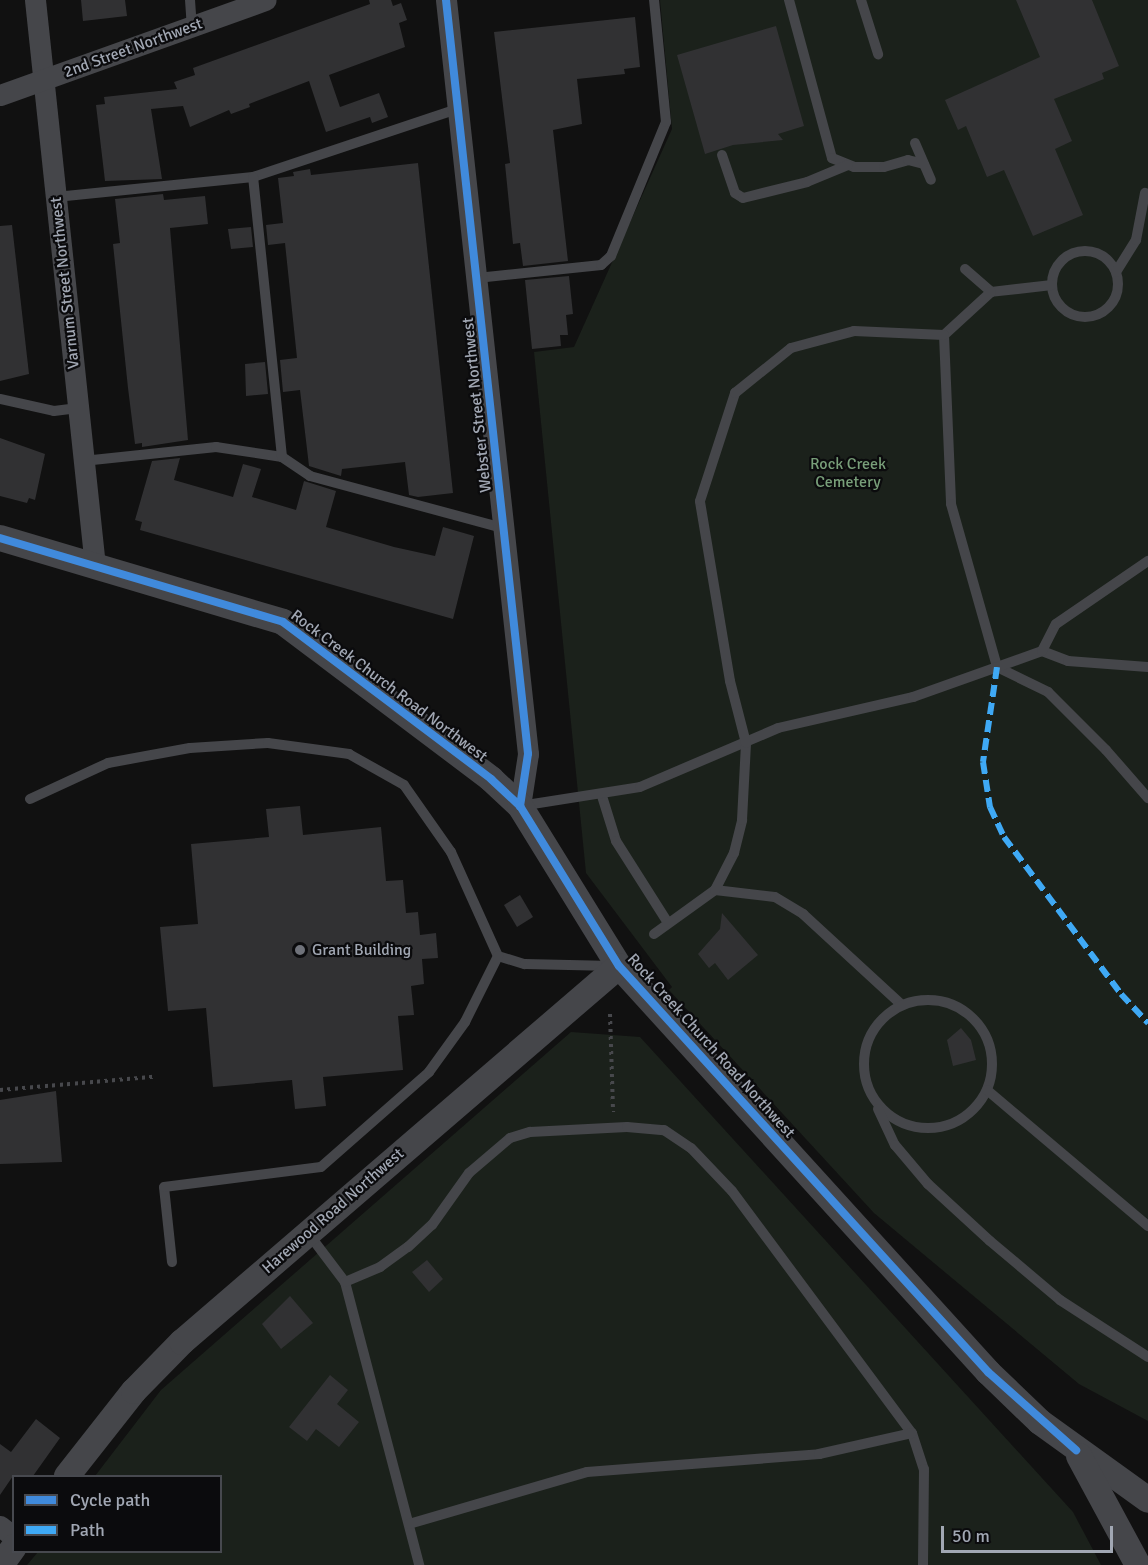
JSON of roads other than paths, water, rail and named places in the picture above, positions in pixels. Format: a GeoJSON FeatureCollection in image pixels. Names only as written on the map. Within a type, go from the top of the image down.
{"type":"FeatureCollection","features":[{"type":"Feature","properties":{"kind":"street","name":"Varnum Street Northwest"},"geometry":{"type":"LineString","coordinates":[[35,0],[95,566]]}},
{"type":"Feature","properties":{"kind":"street","name":"2nd Street Northwest"},"geometry":{"type":"LineString","coordinates":[[0,95],[265,0]]}},
{"type":"Feature","properties":{"kind":"street","name":"Webster Street Northwest"},"geometry":{"type":"LineString","coordinates":[[446,0],[528,754],[520,806]]}},
{"type":"Feature","properties":{"kind":"street","name":"Rock Creek Church Road Northwest"},"geometry":{"type":"LineString","coordinates":[[0,538],[252,610],[290,626],[491,779],[520,806],[619,966],[988,1372],[1076,1450],[1148,1500]]}},
{"type":"Feature","properties":{"kind":"street","name":"Harewood Road Northwest"},"geometry":{"type":"LineString","coordinates":[[68,1475],[154,1368],[619,966]]}},
{"type":"Feature","properties":{"kind":"street"},"geometry":{"type":"LineString","coordinates":[[1076,1450],[1138,1565]]}},
{"type":"Feature","properties":{"kind":"street"},"geometry":{"type":"LineString","coordinates":[[0,1526],[12,1535]]}},
{"type":"Feature","properties":{"kind":"street"},"geometry":{"type":"LineString","coordinates":[[1,1565],[12,1550]]}},
{"type":"Feature","properties":{"kind":"lane"},"geometry":{"type":"LineString","coordinates":[[190,0],[192,26]]}},
{"type":"Feature","properties":{"kind":"lane"},"geometry":{"type":"LineString","coordinates":[[477,278],[601,265],[611,256],[666,123],[654,0]]}},
{"type":"Feature","properties":{"kind":"lane"},"geometry":{"type":"LineString","coordinates":[[789,0],[832,158],[848,165],[884,167],[908,160],[924,164]]}},
{"type":"Feature","properties":{"kind":"lane"},"geometry":{"type":"LineString","coordinates":[[861,0],[878,54]]}},
{"type":"Feature","properties":{"kind":"lane"},"geometry":{"type":"LineString","coordinates":[[56,198],[253,177],[458,109]]}},
{"type":"Feature","properties":{"kind":"lane"},"geometry":{"type":"LineString","coordinates":[[915,143],[930,180]]}},
{"type":"Feature","properties":{"kind":"lane"},"geometry":{"type":"LineString","coordinates":[[722,155],[735,193],[743,198],[807,182],[848,165]]}},
{"type":"Feature","properties":{"kind":"lane"},"geometry":{"type":"LineString","coordinates":[[253,177],[282,458]]}},
{"type":"Feature","properties":{"kind":"lane"},"geometry":{"type":"LineString","coordinates":[[1116,272],[1136,240],[1145,193]]}},
{"type":"Feature","properties":{"kind":"lane"},"geometry":{"type":"LineString","coordinates":[[1084,251],[1103,256],[1116,272],[1118,283],[1110,304],[1091,316],[1070,313],[1061,306],[1052,285],[1058,266],[1074,253],[1084,251]]}},
{"type":"Feature","properties":{"kind":"lane"},"geometry":{"type":"LineString","coordinates":[[966,269],[991,292]]}},
{"type":"Feature","properties":{"kind":"lane"},"geometry":{"type":"LineString","coordinates":[[654,934],[695,908],[715,890],[734,853],[742,820],[746,743],[730,681],[700,501],[735,393],[791,348],[854,331],[944,335],[991,292],[1052,285]]}},
{"type":"Feature","properties":{"kind":"lane"},"geometry":{"type":"LineString","coordinates":[[944,335],[951,504],[997,667],[1048,692],[1106,750],[1148,798]]}},
{"type":"Feature","properties":{"kind":"lane"},"geometry":{"type":"LineString","coordinates":[[0,399],[54,411],[78,408]]}},
{"type":"Feature","properties":{"kind":"lane"},"geometry":{"type":"LineString","coordinates":[[83,461],[216,447],[282,458],[310,476],[503,528]]}},
{"type":"Feature","properties":{"kind":"lane"},"geometry":{"type":"LineString","coordinates":[[1042,651],[1056,624],[1148,561]]}},
{"type":"Feature","properties":{"kind":"lane"},"geometry":{"type":"LineString","coordinates":[[520,806],[602,796],[640,787],[778,728],[913,697],[1042,651],[1068,662],[1148,667]]}},
{"type":"Feature","properties":{"kind":"lane"},"geometry":{"type":"LineString","coordinates":[[30,799],[108,763],[190,748],[268,742],[350,754],[404,785],[451,852],[498,956],[525,964],[619,966]]}},
{"type":"Feature","properties":{"kind":"lane"},"geometry":{"type":"LineString","coordinates":[[602,796],[616,841],[668,923]]}},
{"type":"Feature","properties":{"kind":"lane"},"geometry":{"type":"LineString","coordinates":[[715,890],[775,897],[803,914],[902,1005]]}},
{"type":"Feature","properties":{"kind":"lane"},"geometry":{"type":"LineString","coordinates":[[172,1262],[164,1186],[321,1167],[429,1072],[465,1022],[498,956]]}},
{"type":"Feature","properties":{"kind":"lane"},"geometry":{"type":"LineString","coordinates":[[873,1097],[900,1122],[928,1129],[943,1127],[970,1113],[987,1090],[992,1059],[987,1036],[973,1018],[941,1000],[902,1005],[880,1021],[865,1051],[867,1086],[895,1145],[928,1185],[1060,1300],[1148,1357]]}},
{"type":"Feature","properties":{"kind":"lane"},"geometry":{"type":"LineString","coordinates":[[987,1090],[1148,1226]]}},
{"type":"Feature","properties":{"kind":"lane"},"geometry":{"type":"LineString","coordinates":[[345,1281],[380,1267],[408,1247],[432,1225],[470,1173],[510,1138],[530,1132],[627,1127],[664,1130],[691,1148],[732,1191],[912,1433],[924,1469],[923,1565]]}},
{"type":"Feature","properties":{"kind":"lane"},"geometry":{"type":"LineString","coordinates":[[308,1233],[345,1281],[419,1565]]}},
{"type":"Feature","properties":{"kind":"lane"},"geometry":{"type":"LineString","coordinates":[[409,1524],[587,1472],[819,1454],[912,1433]]}},
{"type":"Feature","properties":{"kind":"place","name":"Grant Building"},"geometry":{"type":"Point","coordinates":[300,950]}},
{"type":"Feature","properties":{"kind":"park label","name":"Rock Creek Cemetery"},"geometry":{"type":"Point","coordinates":[848,473]}}]}
